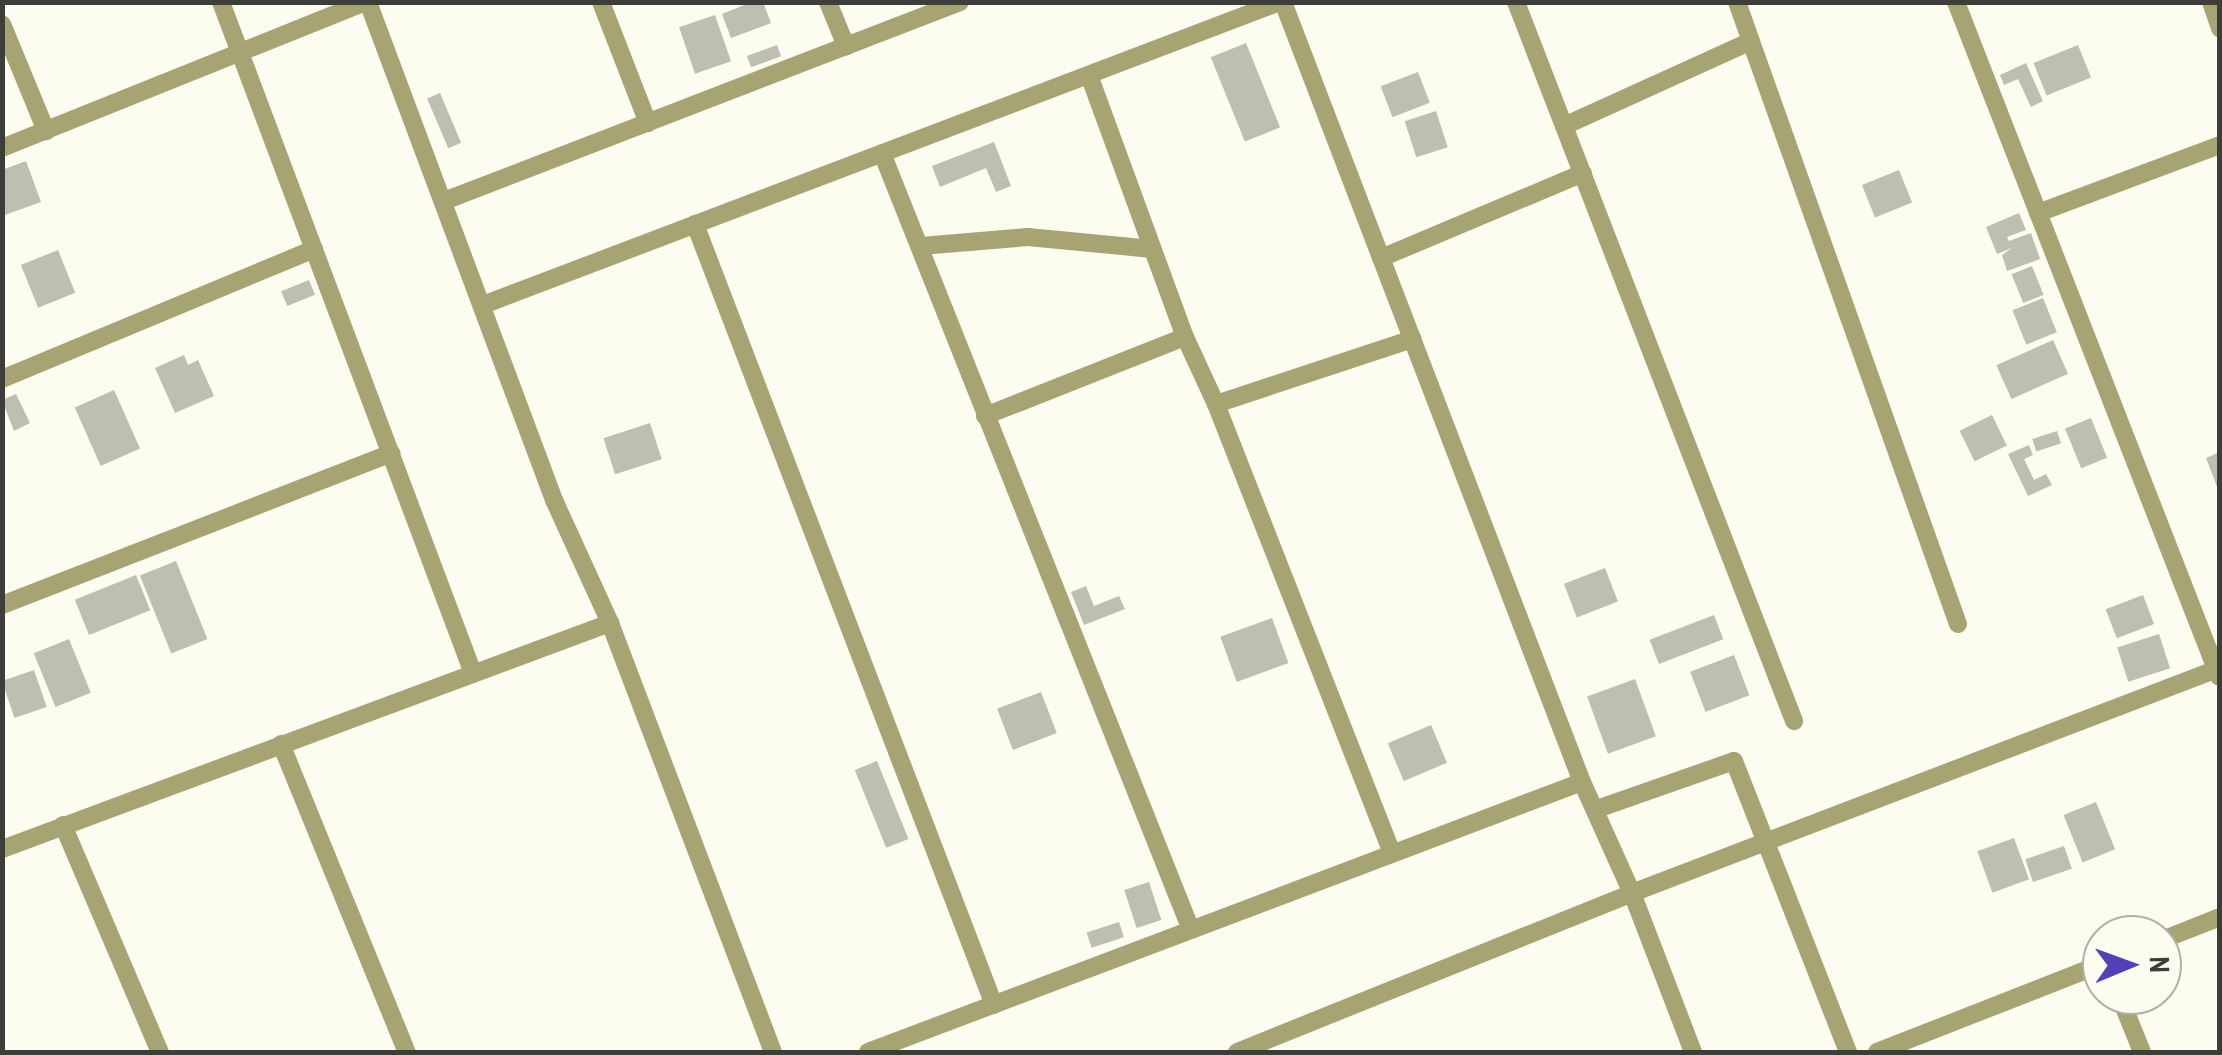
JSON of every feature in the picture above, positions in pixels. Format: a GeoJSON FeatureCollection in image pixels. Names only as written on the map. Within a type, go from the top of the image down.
{"type":"FeatureCollection","features":[{"type":"Feature","properties":{"kind":"street"},"geometry":{"type":"LineString","coordinates":[[221,2],[473,673]]}},
{"type":"Feature","properties":{"kind":"street"},"geometry":{"type":"LineString","coordinates":[[2,148],[367,2],[554,500],[610,623],[774,1052]]}},
{"type":"Feature","properties":{"kind":"street"},"geometry":{"type":"LineString","coordinates":[[601,2],[648,123]]}},
{"type":"Feature","properties":{"kind":"street"},"geometry":{"type":"LineString","coordinates":[[828,2],[846,46]]}},
{"type":"Feature","properties":{"kind":"street"},"geometry":{"type":"LineString","coordinates":[[444,202],[960,2]]}},
{"type":"Feature","properties":{"kind":"street"},"geometry":{"type":"LineString","coordinates":[[483,305],[1281,2],[1582,782],[1632,893],[1693,1052]]}},
{"type":"Feature","properties":{"kind":"street"},"geometry":{"type":"LineString","coordinates":[[1516,2],[1794,721]]}},
{"type":"Feature","properties":{"kind":"street"},"geometry":{"type":"LineString","coordinates":[[1737,2],[1958,624]]}},
{"type":"Feature","properties":{"kind":"street"},"geometry":{"type":"LineString","coordinates":[[1237,1052],[1632,893],[2218,671],[1956,2]]}},
{"type":"Feature","properties":{"kind":"street"},"geometry":{"type":"LineString","coordinates":[[2210,2],[2220,28]]}},
{"type":"Feature","properties":{"kind":"street"},"geometry":{"type":"LineString","coordinates":[[2,24],[46,131]]}},
{"type":"Feature","properties":{"kind":"street"},"geometry":{"type":"LineString","coordinates":[[1564,126],[1751,42]]}},
{"type":"Feature","properties":{"kind":"street"},"geometry":{"type":"LineString","coordinates":[[1088,75],[1184,338],[1216,404],[1392,853]]}},
{"type":"Feature","properties":{"kind":"street"},"geometry":{"type":"LineString","coordinates":[[2038,213],[2220,145]]}},
{"type":"Feature","properties":{"kind":"street"},"geometry":{"type":"LineString","coordinates":[[882,153],[1191,930]]}},
{"type":"Feature","properties":{"kind":"street"},"geometry":{"type":"LineString","coordinates":[[1381,258],[1582,174]]}},
{"type":"Feature","properties":{"kind":"street"},"geometry":{"type":"LineString","coordinates":[[695,224],[994,1005]]}},
{"type":"Feature","properties":{"kind":"street"},"geometry":{"type":"LineString","coordinates":[[921,246],[1028,237],[1152,249]]}},
{"type":"Feature","properties":{"kind":"street"},"geometry":{"type":"LineString","coordinates":[[2,380],[314,249]]}},
{"type":"Feature","properties":{"kind":"street"},"geometry":{"type":"LineString","coordinates":[[986,416],[1184,338]]}},
{"type":"Feature","properties":{"kind":"street"},"geometry":{"type":"LineString","coordinates":[[1216,404],[1413,339]]}},
{"type":"Feature","properties":{"kind":"street"},"geometry":{"type":"LineString","coordinates":[[2,605],[391,453]]}},
{"type":"Feature","properties":{"kind":"street"},"geometry":{"type":"LineString","coordinates":[[2,849],[610,623]]}},
{"type":"Feature","properties":{"kind":"street"},"geometry":{"type":"LineString","coordinates":[[281,744],[406,1052]]}},
{"type":"Feature","properties":{"kind":"street"},"geometry":{"type":"LineString","coordinates":[[1596,809],[1734,762],[1848,1052]]}},
{"type":"Feature","properties":{"kind":"street"},"geometry":{"type":"LineString","coordinates":[[868,1052],[1582,782]]}},
{"type":"Feature","properties":{"kind":"street"},"geometry":{"type":"LineString","coordinates":[[64,824],[160,1052]]}},
{"type":"Feature","properties":{"kind":"street"},"geometry":{"type":"LineString","coordinates":[[2182,932],[2220,918]]}},
{"type":"Feature","properties":{"kind":"street"},"geometry":{"type":"LineString","coordinates":[[1877,1052],[1922,1044],[2082,973]]}},
{"type":"Feature","properties":{"kind":"street"},"geometry":{"type":"LineString","coordinates":[[2127,1015],[2142,1052]]}},
{"type":"Feature","properties":{"kind":"building"},"geometry":{"type":"Polygon","coordinates":[[[752,2],[763,2],[771,23],[731,38],[722,14],[752,2]]]}},
{"type":"Feature","properties":{"kind":"building"},"geometry":{"type":"Polygon","coordinates":[[[715,15],[731,61],[695,74],[679,27],[715,15]]]}},
{"type":"Feature","properties":{"kind":"building"},"geometry":{"type":"Polygon","coordinates":[[[1246,43],[1280,127],[1245,142],[1211,57],[1246,43]]]}},
{"type":"Feature","properties":{"kind":"building"},"geometry":{"type":"Polygon","coordinates":[[[777,45],[781,56],[751,67],[747,56],[777,45]]]}},
{"type":"Feature","properties":{"kind":"building"},"geometry":{"type":"Polygon","coordinates":[[[2078,45],[2091,77],[2047,95],[2033,63],[2078,45]]]}},
{"type":"Feature","properties":{"kind":"building"},"geometry":{"type":"Polygon","coordinates":[[[2026,63],[2043,101],[2031,107],[2018,79],[2004,85],[2000,75],[2026,63]]]}},
{"type":"Feature","properties":{"kind":"building"},"geometry":{"type":"Polygon","coordinates":[[[1418,72],[1430,103],[1392,117],[1381,86],[1418,72]]]}},
{"type":"Feature","properties":{"kind":"building"},"geometry":{"type":"Polygon","coordinates":[[[440,93],[461,143],[448,148],[427,98],[440,93]]]}},
{"type":"Feature","properties":{"kind":"building"},"geometry":{"type":"Polygon","coordinates":[[[1436,111],[1448,147],[1416,157],[1405,121],[1436,111]]]}},
{"type":"Feature","properties":{"kind":"building"},"geometry":{"type":"Polygon","coordinates":[[[994,142],[1011,186],[996,192],[986,168],[940,187],[932,166],[994,142]]]}},
{"type":"Feature","properties":{"kind":"building"},"geometry":{"type":"Polygon","coordinates":[[[26,161],[41,202],[2,216],[2,170],[26,161]]]}},
{"type":"Feature","properties":{"kind":"building"},"geometry":{"type":"Polygon","coordinates":[[[1899,170],[1912,202],[1875,217],[1862,185],[1899,170]]]}},
{"type":"Feature","properties":{"kind":"building"},"geometry":{"type":"Polygon","coordinates":[[[2019,213],[2026,230],[2007,237],[2009,241],[2031,233],[2040,259],[2007,271],[2002,255],[2012,248],[1997,254],[1986,227],[2019,213]]]}},
{"type":"Feature","properties":{"kind":"building"},"geometry":{"type":"Polygon","coordinates":[[[58,250],[75,293],[38,308],[21,265],[58,250]]]}},
{"type":"Feature","properties":{"kind":"building"},"geometry":{"type":"Polygon","coordinates":[[[2032,266],[2044,295],[2023,303],[2012,274],[2032,266]]]}},
{"type":"Feature","properties":{"kind":"building"},"geometry":{"type":"Polygon","coordinates":[[[309,280],[315,295],[287,306],[281,291],[309,280]]]}},
{"type":"Feature","properties":{"kind":"building"},"geometry":{"type":"Polygon","coordinates":[[[2043,298],[2057,332],[2026,345],[2012,310],[2043,298]]]}},
{"type":"Feature","properties":{"kind":"building"},"geometry":{"type":"Polygon","coordinates":[[[2053,340],[2068,374],[2011,399],[1996,365],[2053,340]]]}},
{"type":"Feature","properties":{"kind":"building"},"geometry":{"type":"Polygon","coordinates":[[[184,355],[188,365],[198,360],[214,396],[175,413],[155,368],[184,355]]]}},
{"type":"Feature","properties":{"kind":"building"},"geometry":{"type":"Polygon","coordinates":[[[114,390],[140,448],[101,466],[75,407],[114,390]]]}},
{"type":"Feature","properties":{"kind":"building"},"geometry":{"type":"Polygon","coordinates":[[[16,394],[30,423],[14,431],[2,400],[16,394]]]}},
{"type":"Feature","properties":{"kind":"building"},"geometry":{"type":"Polygon","coordinates":[[[1992,415],[2007,446],[1975,461],[1960,431],[1992,415]]]}},
{"type":"Feature","properties":{"kind":"building"},"geometry":{"type":"Polygon","coordinates":[[[2091,418],[2107,458],[2081,468],[2065,428],[2091,418]]]}},
{"type":"Feature","properties":{"kind":"building"},"geometry":{"type":"Polygon","coordinates":[[[650,423],[662,459],[615,474],[603,438],[650,423]]]}},
{"type":"Feature","properties":{"kind":"building"},"geometry":{"type":"Polygon","coordinates":[[[2057,431],[2061,443],[2036,451],[2032,439],[2057,431]]]}},
{"type":"Feature","properties":{"kind":"building"},"geometry":{"type":"Polygon","coordinates":[[[2029,445],[2033,455],[2024,459],[2034,480],[2046,474],[2052,485],[2028,496],[2008,454],[2029,445]]]}},
{"type":"Feature","properties":{"kind":"building"},"geometry":{"type":"Polygon","coordinates":[[[2220,452],[2220,491],[2219,492],[2206,458],[2220,452]]]}},
{"type":"Feature","properties":{"kind":"building"},"geometry":{"type":"Polygon","coordinates":[[[176,561],[207,639],[171,653],[140,576],[176,561]]]}},
{"type":"Feature","properties":{"kind":"building"},"geometry":{"type":"Polygon","coordinates":[[[1605,568],[1618,602],[1577,617],[1564,584],[1605,568]]]}},
{"type":"Feature","properties":{"kind":"building"},"geometry":{"type":"Polygon","coordinates":[[[136,575],[150,610],[89,635],[75,600],[136,575]]]}},
{"type":"Feature","properties":{"kind":"building"},"geometry":{"type":"Polygon","coordinates":[[[1086,586],[1094,606],[1119,596],[1125,609],[1084,625],[1071,592],[1086,586]]]}},
{"type":"Feature","properties":{"kind":"building"},"geometry":{"type":"Polygon","coordinates":[[[2143,595],[2154,624],[2117,638],[2106,609],[2143,595]]]}},
{"type":"Feature","properties":{"kind":"building"},"geometry":{"type":"Polygon","coordinates":[[[1714,615],[1723,639],[1659,664],[1650,640],[1714,615]]]}},
{"type":"Feature","properties":{"kind":"building"},"geometry":{"type":"Polygon","coordinates":[[[1272,618],[1288,663],[1237,682],[1220,637],[1272,618]]]}},
{"type":"Feature","properties":{"kind":"building"},"geometry":{"type":"Polygon","coordinates":[[[2159,634],[2170,668],[2128,682],[2117,648],[2159,634]]]}},
{"type":"Feature","properties":{"kind":"building"},"geometry":{"type":"Polygon","coordinates":[[[69,639],[91,693],[55,707],[34,653],[69,639]]]}},
{"type":"Feature","properties":{"kind":"building"},"geometry":{"type":"Polygon","coordinates":[[[1734,655],[1749,695],[1706,712],[1690,672],[1734,655]]]}},
{"type":"Feature","properties":{"kind":"building"},"geometry":{"type":"Polygon","coordinates":[[[34,670],[47,707],[15,718],[2,681],[34,670]]]}},
{"type":"Feature","properties":{"kind":"building"},"geometry":{"type":"Polygon","coordinates":[[[1635,679],[1656,736],[1608,754],[1587,696],[1635,679]]]}},
{"type":"Feature","properties":{"kind":"building"},"geometry":{"type":"Polygon","coordinates":[[[1041,692],[1057,733],[1013,750],[997,709],[1041,692]]]}},
{"type":"Feature","properties":{"kind":"building"},"geometry":{"type":"Polygon","coordinates":[[[1431,725],[1447,763],[1404,781],[1388,743],[1431,725]]]}},
{"type":"Feature","properties":{"kind":"building"},"geometry":{"type":"Polygon","coordinates":[[[877,761],[908,839],[886,848],[855,770],[877,761]]]}},
{"type":"Feature","properties":{"kind":"building"},"geometry":{"type":"Polygon","coordinates":[[[2096,802],[2115,849],[2083,862],[2064,815],[2096,802]]]}},
{"type":"Feature","properties":{"kind":"building"},"geometry":{"type":"Polygon","coordinates":[[[2014,838],[2029,879],[1992,893],[1977,851],[2014,838]]]}},
{"type":"Feature","properties":{"kind":"building"},"geometry":{"type":"Polygon","coordinates":[[[2064,846],[2072,869],[2033,882],[2025,859],[2064,846]]]}},
{"type":"Feature","properties":{"kind":"building"},"geometry":{"type":"Polygon","coordinates":[[[1149,882],[1161,920],[1137,928],[1124,890],[1149,882]]]}},
{"type":"Feature","properties":{"kind":"building"},"geometry":{"type":"Polygon","coordinates":[[[1119,922],[1124,937],[1092,948],[1087,933],[1119,922]]]}}]}
